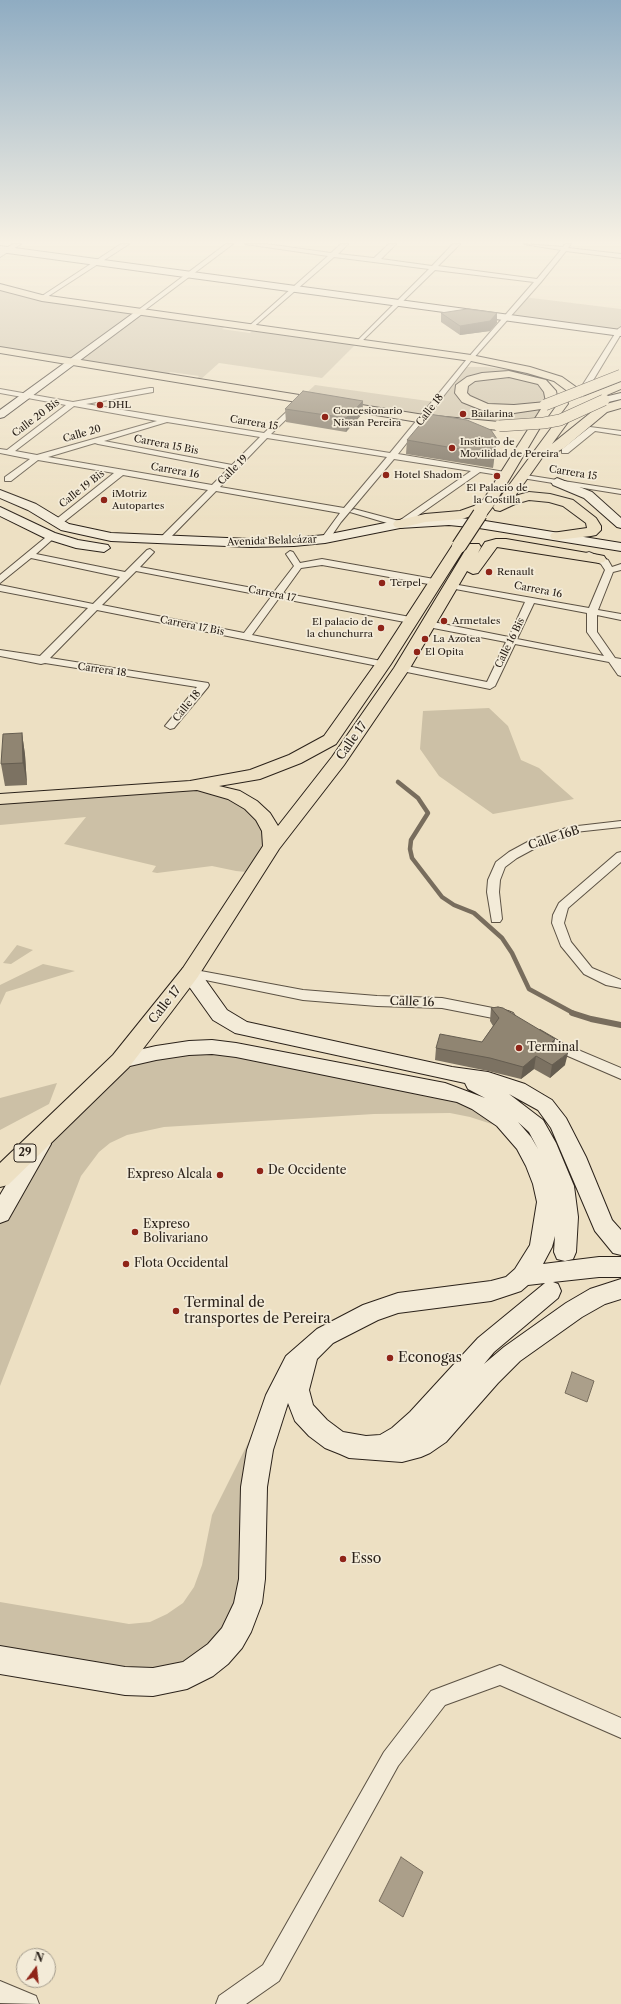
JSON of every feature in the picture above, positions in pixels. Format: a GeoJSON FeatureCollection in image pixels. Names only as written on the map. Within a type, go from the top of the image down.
{"type":"FeatureCollection","features":[{"type":"Feature","properties":{"kind":"main road"},"geometry":{"type":"LineString","coordinates":[[0,415],[104,338]]}},
{"type":"Feature","properties":{"kind":"main road"},"geometry":{"type":"LineString","coordinates":[[319,338],[471,358],[530,370],[551,376],[572,389],[575,404],[621,385]]}},
{"type":"Feature","properties":{"kind":"main road"},"geometry":{"type":"LineString","coordinates":[[0,350],[70,363],[424,419],[468,424],[502,436],[537,424],[560,420],[621,392]]}},
{"type":"Feature","properties":{"kind":"main road"},"geometry":{"type":"LineString","coordinates":[[549,404],[552,398],[548,388],[542,382],[522,376],[502,374],[482,376],[471,379],[462,385],[461,393],[466,399],[486,407],[514,409],[549,404],[621,375]]}},
{"type":"Feature","properties":{"kind":"main road"},"geometry":{"type":"LineString","coordinates":[[604,400],[621,396]]}},
{"type":"Feature","properties":{"kind":"main road","name":"Calle 17"},"geometry":{"type":"LineString","coordinates":[[0,1178],[121,1062],[190,973],[272,846],[338,761],[402,668],[474,547],[505,474],[549,404]]}},
{"type":"Feature","properties":{"kind":"main road","name":"Calle 17"},"geometry":{"type":"LineString","coordinates":[[0,799],[190,786],[254,775],[295,759],[330,740],[383,664],[458,546],[522,476],[575,404]]}},
{"type":"Feature","properties":{"kind":"main road"},"geometry":{"type":"LineString","coordinates":[[535,458],[560,445],[603,409],[621,404]]}},
{"type":"Feature","properties":{"kind":"main road"},"geometry":{"type":"LineString","coordinates":[[502,436],[512,455],[505,474]]}},
{"type":"Feature","properties":{"kind":"main road"},"geometry":{"type":"LineString","coordinates":[[4,481],[32,507]]}},
{"type":"Feature","properties":{"kind":"main road"},"geometry":{"type":"LineString","coordinates":[[557,482],[588,495],[621,524]]}},
{"type":"Feature","properties":{"kind":"main road","name":"Avenida Belalcázar"},"geometry":{"type":"LineString","coordinates":[[0,494],[32,507],[57,523],[88,533],[111,537],[250,543],[325,539],[355,533],[448,532],[582,552],[621,561]]}},
{"type":"Feature","properties":{"kind":"main road"},"geometry":{"type":"LineString","coordinates":[[400,533],[425,518],[462,515],[479,509],[491,510],[510,501],[529,496],[550,498],[568,503],[591,521],[594,526],[594,530],[591,532],[574,536],[557,536]]}},
{"type":"Feature","properties":{"kind":"main road","name":"Avenida Belalcázar"},"geometry":{"type":"LineString","coordinates":[[0,511],[51,536],[83,545],[150,552],[290,554],[314,551],[400,533],[449,520],[621,547]]}},
{"type":"Feature","properties":{"kind":"main road"},"geometry":{"type":"LineString","coordinates":[[0,514],[15,518]]}},
{"type":"Feature","properties":{"kind":"main road"},"geometry":{"type":"LineString","coordinates":[[450,585],[475,569],[491,544],[506,543],[599,559]]}},
{"type":"Feature","properties":{"kind":"main road"},"geometry":{"type":"LineString","coordinates":[[190,786],[213,789],[234,795],[251,805],[264,817],[271,831],[272,846]]}},
{"type":"Feature","properties":{"kind":"main road"},"geometry":{"type":"LineString","coordinates":[[190,973],[220,1015],[242,1028],[452,1074],[488,1079],[518,1089],[545,1105],[559,1124],[575,1157],[603,1225],[621,1246]]}},
{"type":"Feature","properties":{"kind":"main road"},"geometry":{"type":"LineString","coordinates":[[0,1660],[125,1681],[154,1682],[187,1675],[204,1666],[218,1654],[232,1638],[241,1622],[248,1603],[252,1579],[254,1488],[260,1450],[274,1406],[285,1380],[294,1364],[325,1336],[350,1322],[391,1305],[431,1297],[491,1291],[513,1284],[524,1276],[541,1247],[545,1231],[548,1202],[544,1184],[536,1165],[514,1130],[504,1120],[479,1104],[445,1091],[236,1050],[212,1047],[189,1048],[156,1053],[121,1062]]}},
{"type":"Feature","properties":{"kind":"main road"},"geometry":{"type":"LineString","coordinates":[[452,1074],[484,1088],[519,1111],[536,1126],[546,1143],[563,1186],[567,1217],[565,1252]]}},
{"type":"Feature","properties":{"kind":"main road","name":"Calle 17"},"geometry":{"type":"LineString","coordinates":[[0,1164],[51,1128]]}},
{"type":"Feature","properties":{"kind":"main road","name":"Calle 17"},"geometry":{"type":"LineString","coordinates":[[0,1214],[51,1128]]}},
{"type":"Feature","properties":{"kind":"main road"},"geometry":{"type":"LineString","coordinates":[[524,1276],[599,1267],[621,1266]]}},
{"type":"Feature","properties":{"kind":"main road"},"geometry":{"type":"LineString","coordinates":[[308,1352],[297,1390],[299,1401],[304,1413],[318,1428],[334,1440],[350,1446],[402,1450],[421,1445],[437,1434],[489,1375],[512,1354],[574,1310],[598,1296],[621,1289]]}},
{"type":"Feature","properties":{"kind":"main road"},"geometry":{"type":"LineString","coordinates":[[366,1448],[383,1446],[401,1436],[435,1403],[486,1345],[550,1291]]}},
{"type":"Feature","properties":{"kind":"street"},"geometry":{"type":"LineString","coordinates":[[358,343],[363,338]]}},
{"type":"Feature","properties":{"kind":"street","name":"Calle 18"},"geometry":{"type":"LineString","coordinates":[[325,539],[338,520],[350,512],[392,456],[424,419],[488,338]]}},
{"type":"Feature","properties":{"kind":"street","name":"Calle 17"},"geometry":{"type":"LineString","coordinates":[[575,404],[617,338]]}},
{"type":"Feature","properties":{"kind":"street","name":"Calle 20 Bis"},"geometry":{"type":"LineString","coordinates":[[4,452],[72,404],[150,390]]}},
{"type":"Feature","properties":{"kind":"street","name":"Carrera 15"},"geometry":{"type":"LineString","coordinates":[[0,392],[505,474]]}},
{"type":"Feature","properties":{"kind":"street","name":"Calle 19"},"geometry":{"type":"LineString","coordinates":[[163,540],[302,399]]}},
{"type":"Feature","properties":{"kind":"street","name":"Calle 20"},"geometry":{"type":"LineString","coordinates":[[4,481],[36,458],[167,420]]}},
{"type":"Feature","properties":{"kind":"street"},"geometry":{"type":"LineString","coordinates":[[565,451],[593,429],[621,433]]}},
{"type":"Feature","properties":{"kind":"street","name":"Carrera 15 Bis"},"geometry":{"type":"LineString","coordinates":[[94,441],[234,468]]}},
{"type":"Feature","properties":{"kind":"street","name":"Carrera 16"},"geometry":{"type":"LineString","coordinates":[[4,452],[350,512],[400,533]]}},
{"type":"Feature","properties":{"kind":"street"},"geometry":{"type":"LineString","coordinates":[[400,533],[478,470]]}},
{"type":"Feature","properties":{"kind":"street","name":"Calle 19 Bis"},"geometry":{"type":"LineString","coordinates":[[57,523],[121,472]]}},
{"type":"Feature","properties":{"kind":"street","name":"Carrera 15"},"geometry":{"type":"LineString","coordinates":[[522,476],[620,491]]}},
{"type":"Feature","properties":{"kind":"street"},"geometry":{"type":"LineString","coordinates":[[338,520],[343,527],[355,533]]}},
{"type":"Feature","properties":{"kind":"street"},"geometry":{"type":"LineString","coordinates":[[0,580],[51,536]]}},
{"type":"Feature","properties":{"kind":"street"},"geometry":{"type":"LineString","coordinates":[[314,551],[322,562]]}},
{"type":"Feature","properties":{"kind":"street"},"geometry":{"type":"LineString","coordinates":[[41,661],[150,552]]}},
{"type":"Feature","properties":{"kind":"street"},"geometry":{"type":"LineString","coordinates":[[582,552],[605,562],[609,570],[592,612],[592,632],[616,661],[621,672]]}},
{"type":"Feature","properties":{"kind":"street"},"geometry":{"type":"LineString","coordinates":[[290,554],[298,566]]}},
{"type":"Feature","properties":{"kind":"street","name":"Carrera 17"},"geometry":{"type":"LineString","coordinates":[[29,555],[277,595],[410,620]]}},
{"type":"Feature","properties":{"kind":"street"},"geometry":{"type":"LineString","coordinates":[[246,637],[298,566],[322,562],[434,582]]}},
{"type":"Feature","properties":{"kind":"street"},"geometry":{"type":"LineString","coordinates":[[609,570],[621,567]]}},
{"type":"Feature","properties":{"kind":"street","name":"Carrera 16"},"geometry":{"type":"LineString","coordinates":[[450,585],[621,617]]}},
{"type":"Feature","properties":{"kind":"street","name":"Carrera 17 Bis"},"geometry":{"type":"LineString","coordinates":[[0,588],[383,664]]}},
{"type":"Feature","properties":{"kind":"street","name":"Calle 16 Bis"},"geometry":{"type":"LineString","coordinates":[[402,668],[490,686],[531,600]]}},
{"type":"Feature","properties":{"kind":"street"},"geometry":{"type":"LineString","coordinates":[[428,624],[616,661]]}},
{"type":"Feature","properties":{"kind":"street","name":"Carrera 18"},"geometry":{"type":"LineString","coordinates":[[0,653],[41,661],[204,685]]}},
{"type":"Feature","properties":{"kind":"street","name":"Calle 18"},"geometry":{"type":"LineString","coordinates":[[170,726],[204,685]]}},
{"type":"Feature","properties":{"kind":"street","name":"Calle 16B"},"geometry":{"type":"LineString","coordinates":[[496,919],[493,892],[494,880],[496,871],[509,858],[537,842],[573,829],[621,824]]}},
{"type":"Feature","properties":{"kind":"street"},"geometry":{"type":"LineString","coordinates":[[621,856],[563,906],[558,915],[560,929],[565,943],[588,971],[597,976],[621,984]]}},
{"type":"Feature","properties":{"kind":"street","name":"Calle 16"},"geometry":{"type":"LineString","coordinates":[[190,973],[304,995],[370,1001],[442,1003],[494,1012],[506,1015],[559,1047],[621,1074]]}},
{"type":"Feature","properties":{"kind":"street"},"geometry":{"type":"LineString","coordinates":[[227,2004],[270,1973],[391,1759],[438,1698],[500,1675],[621,1728]]}},
{"type":"Feature","properties":{"kind":"street"},"geometry":{"type":"LineString","coordinates":[[0,1992],[28,2004]]}},
{"type":"Feature","properties":{"kind":"shaded area"},"geometry":{"type":"Polygon","coordinates":[[[0,338],[300,338],[355,345],[322,378],[219,363],[200,380],[196,379],[199,376],[170,372],[167,375],[0,347],[0,338]]]}},
{"type":"Feature","properties":{"kind":"shaded area"},"geometry":{"type":"Polygon","coordinates":[[[463,367],[504,369],[539,378],[550,391],[536,424],[519,425],[426,416],[303,396],[315,385],[435,402],[463,367]]]}},
{"type":"Feature","properties":{"kind":"shaded area"},"geometry":{"type":"Polygon","coordinates":[[[489,708],[508,726],[521,760],[539,768],[574,799],[493,814],[439,776],[420,749],[423,711],[489,708]]]}},
{"type":"Feature","properties":{"kind":"shaded area"},"geometry":{"type":"Polygon","coordinates":[[[190,786],[234,795],[271,831],[256,873],[212,866],[157,873],[152,872],[156,866],[64,844],[86,817],[0,825],[0,799],[190,786]]]}},
{"type":"Feature","properties":{"kind":"shaded area"},"geometry":{"type":"Polygon","coordinates":[[[17,945],[33,950],[11,964],[3,963],[17,945]]]}},
{"type":"Feature","properties":{"kind":"shaded area"},"geometry":{"type":"Polygon","coordinates":[[[43,964],[75,971],[6,992],[0,1005],[0,985],[43,964]]]}},
{"type":"Feature","properties":{"kind":"shaded area"},"geometry":{"type":"Polygon","coordinates":[[[189,1048],[445,1091],[504,1128],[470,1117],[450,1113],[374,1114],[164,1127],[127,1135],[110,1143],[99,1152],[81,1176],[0,1386],[0,1214],[19,1180],[121,1061],[189,1048]]]}},
{"type":"Feature","properties":{"kind":"shaded area"},"geometry":{"type":"Polygon","coordinates":[[[57,1083],[49,1104],[0,1130],[0,1098],[57,1083]]]}},
{"type":"Feature","properties":{"kind":"shaded area"},"geometry":{"type":"Polygon","coordinates":[[[572,1372],[594,1381],[587,1402],[565,1393],[572,1372]]]}},
{"type":"Feature","properties":{"kind":"shaded area"},"geometry":{"type":"Polygon","coordinates":[[[265,1409],[248,1603],[187,1675],[0,1660],[0,1602],[129,1624],[150,1622],[167,1614],[183,1603],[194,1587],[202,1565],[212,1515],[265,1409]]]}},
{"type":"Feature","properties":{"kind":"shaded area"},"geometry":{"type":"Polygon","coordinates":[[[401,1857],[423,1872],[403,1917],[379,1901],[401,1857]]]}},
{"type":"Feature","properties":{"kind":"building"},"geometry":{"type":"Polygon","coordinates":[[[303,391],[363,401],[346,418],[285,409],[303,391]]]}},
{"type":"Feature","properties":{"kind":"building"},"geometry":{"type":"Polygon","coordinates":[[[429,414],[467,420],[491,430],[497,439],[494,455],[407,440],[429,414]]]}},
{"type":"Feature","properties":{"kind":"building"},"geometry":{"type":"Polygon","coordinates":[[[22,733],[23,763],[1,764],[3,734],[22,733]]]}},
{"type":"Feature","properties":{"kind":"building"},"geometry":{"type":"Polygon","coordinates":[[[491,1008],[503,1008],[555,1039],[551,1043],[568,1053],[552,1065],[536,1056],[523,1067],[490,1058],[436,1048],[440,1034],[482,1042],[499,1018],[491,1008]]]}},
{"type":"Feature","properties":{"kind":"waterway"},"geometry":{"type":"LineString","coordinates":[[398,782],[418,798],[428,813],[411,840],[410,849],[412,858],[442,897],[454,905],[474,913],[502,938],[512,953],[529,989],[575,1014]]}},
{"type":"Feature","properties":{"kind":"waterway"},"geometry":{"type":"LineString","coordinates":[[575,1014],[621,1025]]}},
{"type":"Feature","properties":{"kind":"place","name":"DHL"},"geometry":{"type":"Point","coordinates":[100,405]}},
{"type":"Feature","properties":{"kind":"place","name":"Bailarina"},"geometry":{"type":"Point","coordinates":[463,414]}},
{"type":"Feature","properties":{"kind":"place","name":"Concesionario Nissan Pereira"},"geometry":{"type":"Point","coordinates":[325,417]}},
{"type":"Feature","properties":{"kind":"place","name":"Instituto de Movilidad de Pereira"},"geometry":{"type":"Point","coordinates":[452,448]}},
{"type":"Feature","properties":{"kind":"place","name":"Hotel Shadom"},"geometry":{"type":"Point","coordinates":[386,475]}},
{"type":"Feature","properties":{"kind":"place","name":"El Palacio de la Costilla"},"geometry":{"type":"Point","coordinates":[497,476]}},
{"type":"Feature","properties":{"kind":"place","name":"iMotriz Autopartes"},"geometry":{"type":"Point","coordinates":[104,500]}},
{"type":"Feature","properties":{"kind":"place","name":"Renault"},"geometry":{"type":"Point","coordinates":[489,572]}},
{"type":"Feature","properties":{"kind":"place","name":"Terpel"},"geometry":{"type":"Point","coordinates":[382,583]}},
{"type":"Feature","properties":{"kind":"place","name":"Armetales"},"geometry":{"type":"Point","coordinates":[444,621]}},
{"type":"Feature","properties":{"kind":"place","name":"El palacio de la chunchurra"},"geometry":{"type":"Point","coordinates":[381,628]}},
{"type":"Feature","properties":{"kind":"place","name":"La Azotea"},"geometry":{"type":"Point","coordinates":[425,639]}},
{"type":"Feature","properties":{"kind":"place","name":"El Opita"},"geometry":{"type":"Point","coordinates":[417,652]}},
{"type":"Feature","properties":{"kind":"place","name":"Terminal"},"geometry":{"type":"Point","coordinates":[519,1048]}},
{"type":"Feature","properties":{"kind":"place","name":"De Occidente"},"geometry":{"type":"Point","coordinates":[260,1171]}},
{"type":"Feature","properties":{"kind":"place","name":"Expreso Alcala"},"geometry":{"type":"Point","coordinates":[220,1175]}},
{"type":"Feature","properties":{"kind":"place","name":"Expreso Bolivariano"},"geometry":{"type":"Point","coordinates":[135,1232]}},
{"type":"Feature","properties":{"kind":"place","name":"Flota Occidental"},"geometry":{"type":"Point","coordinates":[126,1264]}},
{"type":"Feature","properties":{"kind":"place","name":"Terminal de transportes de Pereira"},"geometry":{"type":"Point","coordinates":[176,1311]}},
{"type":"Feature","properties":{"kind":"place","name":"Econogas"},"geometry":{"type":"Point","coordinates":[390,1358]}},
{"type":"Feature","properties":{"kind":"place","name":"Esso"},"geometry":{"type":"Point","coordinates":[343,1559]}}]}
